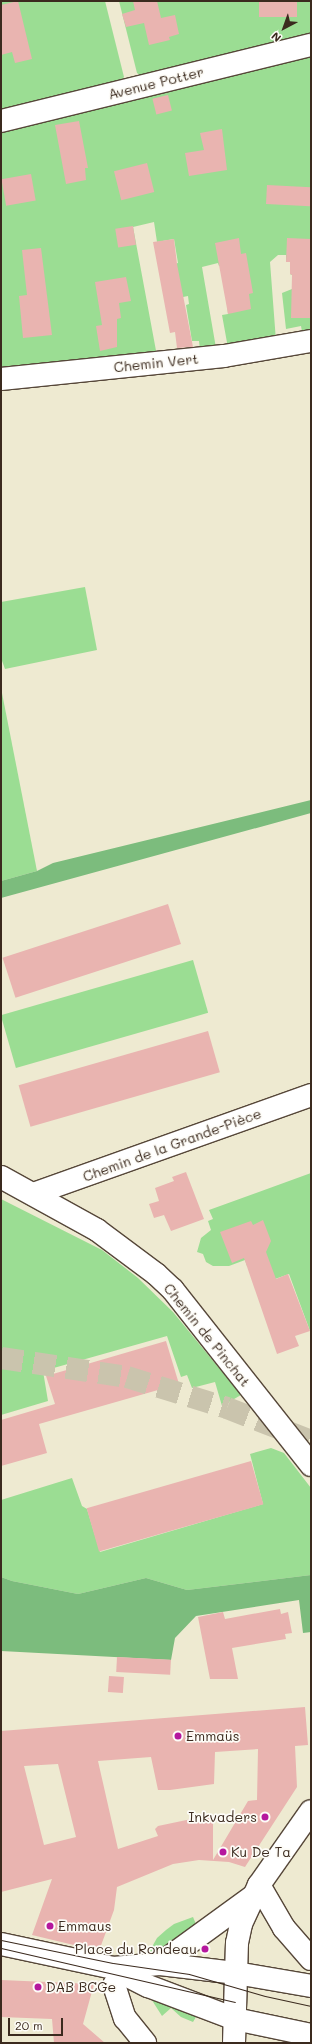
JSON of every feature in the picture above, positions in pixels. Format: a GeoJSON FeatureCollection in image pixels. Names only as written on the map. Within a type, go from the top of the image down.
{"type":"FeatureCollection","features":[{"type":"Feature","properties":{"kind":"street","name":"Avenue Potter"},"geometry":{"type":"LineString","coordinates":[[1,121],[311,45]]}},
{"type":"Feature","properties":{"kind":"street","name":"Chemin Vert"},"geometry":{"type":"LineString","coordinates":[[1,379],[209,358],[311,341]]}},
{"type":"Feature","properties":{"kind":"street","name":"Chemin de la Grande-Pièce"},"geometry":{"type":"LineString","coordinates":[[33,1194],[311,1096]]}},
{"type":"Feature","properties":{"kind":"street","name":"Chemin de Pinchat"},"geometry":{"type":"LineString","coordinates":[[1,1177],[112,1240],[138,1258],[173,1290],[311,1465]]}},
{"type":"Feature","properties":{"kind":"street"},"geometry":{"type":"LineString","coordinates":[[234,2043],[238,1934],[256,1891],[311,1811]]}},
{"type":"Feature","properties":{"kind":"street"},"geometry":{"type":"LineString","coordinates":[[256,1891],[311,1960]]}},
{"type":"Feature","properties":{"kind":"street"},"geometry":{"type":"LineString","coordinates":[[160,1964],[256,1891]]}},
{"type":"Feature","properties":{"kind":"street"},"geometry":{"type":"LineString","coordinates":[[1,1944],[148,1986],[235,2019],[275,2028],[306,2038]]}},
{"type":"Feature","properties":{"kind":"street"},"geometry":{"type":"LineString","coordinates":[[113,1976],[160,1964],[285,1980],[311,1986]]}},
{"type":"Feature","properties":{"kind":"street"},"geometry":{"type":"LineString","coordinates":[[113,1976],[125,2018],[145,2043]]}},
{"type":"Feature","properties":{"kind":"green space"},"geometry":{"type":"Polygon","coordinates":[[[1,1],[105,1],[124,77],[120,82],[1,111],[1,1]]]}},
{"type":"Feature","properties":{"kind":"green space"},"geometry":{"type":"Polygon","coordinates":[[[119,1],[311,1],[311,37],[142,77],[137,73],[119,1]]]}},
{"type":"Feature","properties":{"kind":"green space"},"geometry":{"type":"Polygon","coordinates":[[[311,54],[311,335],[303,337],[301,326],[286,329],[282,293],[292,289],[292,275],[290,274],[290,262],[286,262],[286,255],[278,255],[270,262],[276,341],[228,348],[222,315],[228,314],[223,265],[219,266],[218,263],[202,267],[216,348],[200,350],[199,341],[192,341],[186,305],[189,304],[188,296],[183,297],[174,264],[178,263],[174,239],[157,242],[154,222],[133,227],[157,356],[1,371],[1,129],[311,54]]]}},
{"type":"Feature","properties":{"kind":"green space"},"geometry":{"type":"Polygon","coordinates":[[[85,587],[97,650],[5,669],[1,658],[1,602],[85,587]]]}},
{"type":"Feature","properties":{"kind":"green space"},"geometry":{"type":"Polygon","coordinates":[[[1,688],[37,871],[1,881],[1,688]]]}},
{"type":"Feature","properties":{"kind":"green space"},"geometry":{"type":"Polygon","coordinates":[[[311,800],[311,813],[1,898],[1,881],[37,871],[53,863],[311,800]]]}},
{"type":"Feature","properties":{"kind":"green space"},"geometry":{"type":"Polygon","coordinates":[[[193,960],[208,1013],[16,1068],[1,1015],[193,960]]]}},
{"type":"Feature","properties":{"kind":"green space"},"geometry":{"type":"Polygon","coordinates":[[[311,1173],[310,1331],[289,1274],[275,1279],[247,1266],[245,1260],[229,1266],[213,1266],[206,1262],[203,1254],[197,1252],[201,1238],[211,1230],[208,1221],[213,1219],[209,1210],[311,1173]]]}},
{"type":"Feature","properties":{"kind":"green space"},"geometry":{"type":"Polygon","coordinates":[[[1,1199],[102,1250],[138,1278],[173,1312],[241,1395],[222,1406],[215,1382],[192,1388],[187,1375],[181,1377],[167,1336],[43,1371],[48,1401],[1,1415],[1,1199]]]}},
{"type":"Feature","properties":{"kind":"green space"},"geometry":{"type":"Polygon","coordinates":[[[271,1448],[284,1453],[311,1488],[311,1575],[187,1590],[146,1578],[78,1594],[12,1581],[1,1577],[1,1500],[72,1478],[82,1506],[87,1509],[100,1552],[263,1504],[250,1454],[271,1448]]]}},
{"type":"Feature","properties":{"kind":"green space"},"geometry":{"type":"Polygon","coordinates":[[[311,1575],[311,1632],[303,1633],[299,1600],[196,1616],[175,1638],[171,1660],[1,1651],[1,1577],[12,1581],[78,1594],[146,1578],[187,1590],[311,1575]]]}},
{"type":"Feature","properties":{"kind":"green space"},"geometry":{"type":"Polygon","coordinates":[[[193,1917],[198,1929],[173,1944],[148,1954],[157,1938],[166,1930],[174,1924],[193,1917]]]}},
{"type":"Feature","properties":{"kind":"green space"},"geometry":{"type":"Polygon","coordinates":[[[148,1994],[178,2007],[196,2017],[193,2022],[181,2017],[171,2008],[162,2016],[148,1994]]]}},
{"type":"Feature","properties":{"kind":"building"},"geometry":{"type":"Polygon","coordinates":[[[18,1],[32,59],[15,63],[12,52],[1,55],[1,5],[18,1]]]}},
{"type":"Feature","properties":{"kind":"building"},"geometry":{"type":"Polygon","coordinates":[[[133,1],[157,1],[161,18],[175,15],[179,34],[169,37],[170,40],[149,45],[144,23],[126,27],[122,14],[135,10],[133,1]]]}},
{"type":"Feature","properties":{"kind":"building"},"geometry":{"type":"Polygon","coordinates":[[[259,1],[297,1],[297,17],[259,17],[259,1]]]}},
{"type":"Feature","properties":{"kind":"building"},"geometry":{"type":"Polygon","coordinates":[[[168,95],[172,111],[156,114],[152,99],[168,95]]]}},
{"type":"Feature","properties":{"kind":"building"},"geometry":{"type":"Polygon","coordinates":[[[79,121],[88,168],[85,168],[86,180],[66,184],[55,125],[79,121]]]}},
{"type":"Feature","properties":{"kind":"building"},"geometry":{"type":"Polygon","coordinates":[[[222,129],[227,170],[189,176],[185,153],[204,150],[200,133],[222,129]]]}},
{"type":"Feature","properties":{"kind":"building"},"geometry":{"type":"Polygon","coordinates":[[[147,163],[154,192],[121,200],[114,171],[147,163]]]}},
{"type":"Feature","properties":{"kind":"building"},"geometry":{"type":"Polygon","coordinates":[[[31,174],[36,201],[6,206],[1,179],[31,174]]]}},
{"type":"Feature","properties":{"kind":"building"},"geometry":{"type":"Polygon","coordinates":[[[267,185],[311,187],[310,206],[266,204],[267,185]]]}},
{"type":"Feature","properties":{"kind":"building"},"geometry":{"type":"Polygon","coordinates":[[[133,226],[136,245],[118,248],[115,229],[133,226]]]}},
{"type":"Feature","properties":{"kind":"building"},"geometry":{"type":"Polygon","coordinates":[[[239,238],[241,254],[246,253],[253,293],[249,294],[251,309],[228,314],[215,243],[239,238]]]}},
{"type":"Feature","properties":{"kind":"building"},"geometry":{"type":"Polygon","coordinates":[[[287,238],[311,239],[311,318],[291,318],[292,275],[290,274],[290,262],[286,262],[287,238]]]}},
{"type":"Feature","properties":{"kind":"building"},"geometry":{"type":"Polygon","coordinates":[[[174,239],[177,264],[193,347],[177,348],[175,332],[170,333],[153,242],[174,239]]]}},
{"type":"Feature","properties":{"kind":"building"},"geometry":{"type":"Polygon","coordinates":[[[41,248],[52,335],[23,338],[19,296],[27,295],[22,250],[41,248]]]}},
{"type":"Feature","properties":{"kind":"building"},"geometry":{"type":"Polygon","coordinates":[[[126,277],[131,301],[119,303],[121,318],[117,319],[117,347],[100,351],[96,326],[102,325],[95,282],[126,277]]]}},
{"type":"Feature","properties":{"kind":"building"},"geometry":{"type":"Polygon","coordinates":[[[168,904],[181,944],[15,998],[3,958],[168,904]]]}},
{"type":"Feature","properties":{"kind":"building"},"geometry":{"type":"Polygon","coordinates":[[[208,1031],[220,1072],[30,1127],[19,1085],[208,1031]]]}},
{"type":"Feature","properties":{"kind":"building"},"geometry":{"type":"Polygon","coordinates":[[[186,1172],[204,1219],[171,1231],[164,1215],[154,1218],[149,1204],[159,1201],[155,1188],[174,1181],[172,1177],[186,1172]]]}},
{"type":"Feature","properties":{"kind":"building"},"geometry":{"type":"Polygon","coordinates":[[[263,1220],[271,1241],[266,1252],[276,1279],[288,1274],[310,1331],[295,1336],[299,1346],[277,1354],[244,1258],[232,1263],[220,1232],[251,1221],[253,1225],[263,1220]]]}},
{"type":"Feature","properties":{"kind":"building"},"geometry":{"type":"Polygon","coordinates":[[[166,1341],[179,1384],[39,1424],[47,1453],[1,1466],[1,1420],[55,1404],[46,1376],[166,1341]]]}},
{"type":"Feature","properties":{"kind":"building"},"geometry":{"type":"Polygon","coordinates":[[[251,1461],[263,1504],[99,1551],[87,1508],[251,1461]]]}},
{"type":"Feature","properties":{"kind":"building"},"geometry":{"type":"Polygon","coordinates":[[[280,1609],[281,1614],[288,1612],[292,1633],[285,1634],[286,1639],[232,1648],[238,1679],[210,1679],[198,1617],[223,1612],[225,1619],[280,1609]]]}},
{"type":"Feature","properties":{"kind":"building"},"geometry":{"type":"Polygon","coordinates":[[[117,1657],[171,1660],[170,1675],[116,1672],[117,1657]]]}},
{"type":"Feature","properties":{"kind":"building"},"geometry":{"type":"Polygon","coordinates":[[[109,1676],[124,1677],[123,1693],[108,1692],[109,1676]]]}},
{"type":"Feature","properties":{"kind":"building"},"geometry":{"type":"Polygon","coordinates":[[[305,1707],[308,1745],[295,1746],[297,1787],[245,1867],[229,1862],[199,1860],[173,1864],[117,1887],[114,1910],[99,1951],[32,1935],[52,1879],[1,1892],[1,1731],[305,1707]],[[258,1749],[215,1752],[214,1784],[170,1790],[158,1790],[151,1757],[98,1761],[118,1849],[158,1836],[155,1829],[158,1826],[196,1818],[195,1815],[213,1815],[213,1860],[248,1801],[257,1800],[258,1749]],[[58,1764],[24,1766],[44,1845],[76,1837],[58,1764]]]}},
{"type":"Feature","properties":{"kind":"building"},"geometry":{"type":"Polygon","coordinates":[[[1,1980],[94,1984],[83,2024],[105,2043],[54,2043],[52,2019],[1,2017],[1,1980]]]}},
{"type":"Feature","properties":{"kind":"tunnel"},"geometry":{"type":"LineString","coordinates":[[1,1358],[127,1377],[227,1408],[311,1441]]}},
{"type":"Feature","properties":{"kind":"tram line"},"geometry":{"type":"LineString","coordinates":[[1,1940],[113,1963],[189,1974],[265,1996],[311,2006]]}},
{"type":"Feature","properties":{"kind":"tram line"},"geometry":{"type":"LineString","coordinates":[[1,1948],[235,2002]]}},
{"type":"Feature","properties":{"kind":"place","name":"Emmaüs"},"geometry":{"type":"Point","coordinates":[178,1736]}},
{"type":"Feature","properties":{"kind":"place","name":"Inkvaders"},"geometry":{"type":"Point","coordinates":[265,1817]}},
{"type":"Feature","properties":{"kind":"place","name":"Ku De Ta"},"geometry":{"type":"Point","coordinates":[223,1852]}},
{"type":"Feature","properties":{"kind":"place","name":"Emmaus"},"geometry":{"type":"Point","coordinates":[50,1926]}},
{"type":"Feature","properties":{"kind":"place","name":"Place du Rondeau"},"geometry":{"type":"Point","coordinates":[205,1949]}},
{"type":"Feature","properties":{"kind":"place","name":"DAB BCGe"},"geometry":{"type":"Point","coordinates":[38,1987]}}]}
